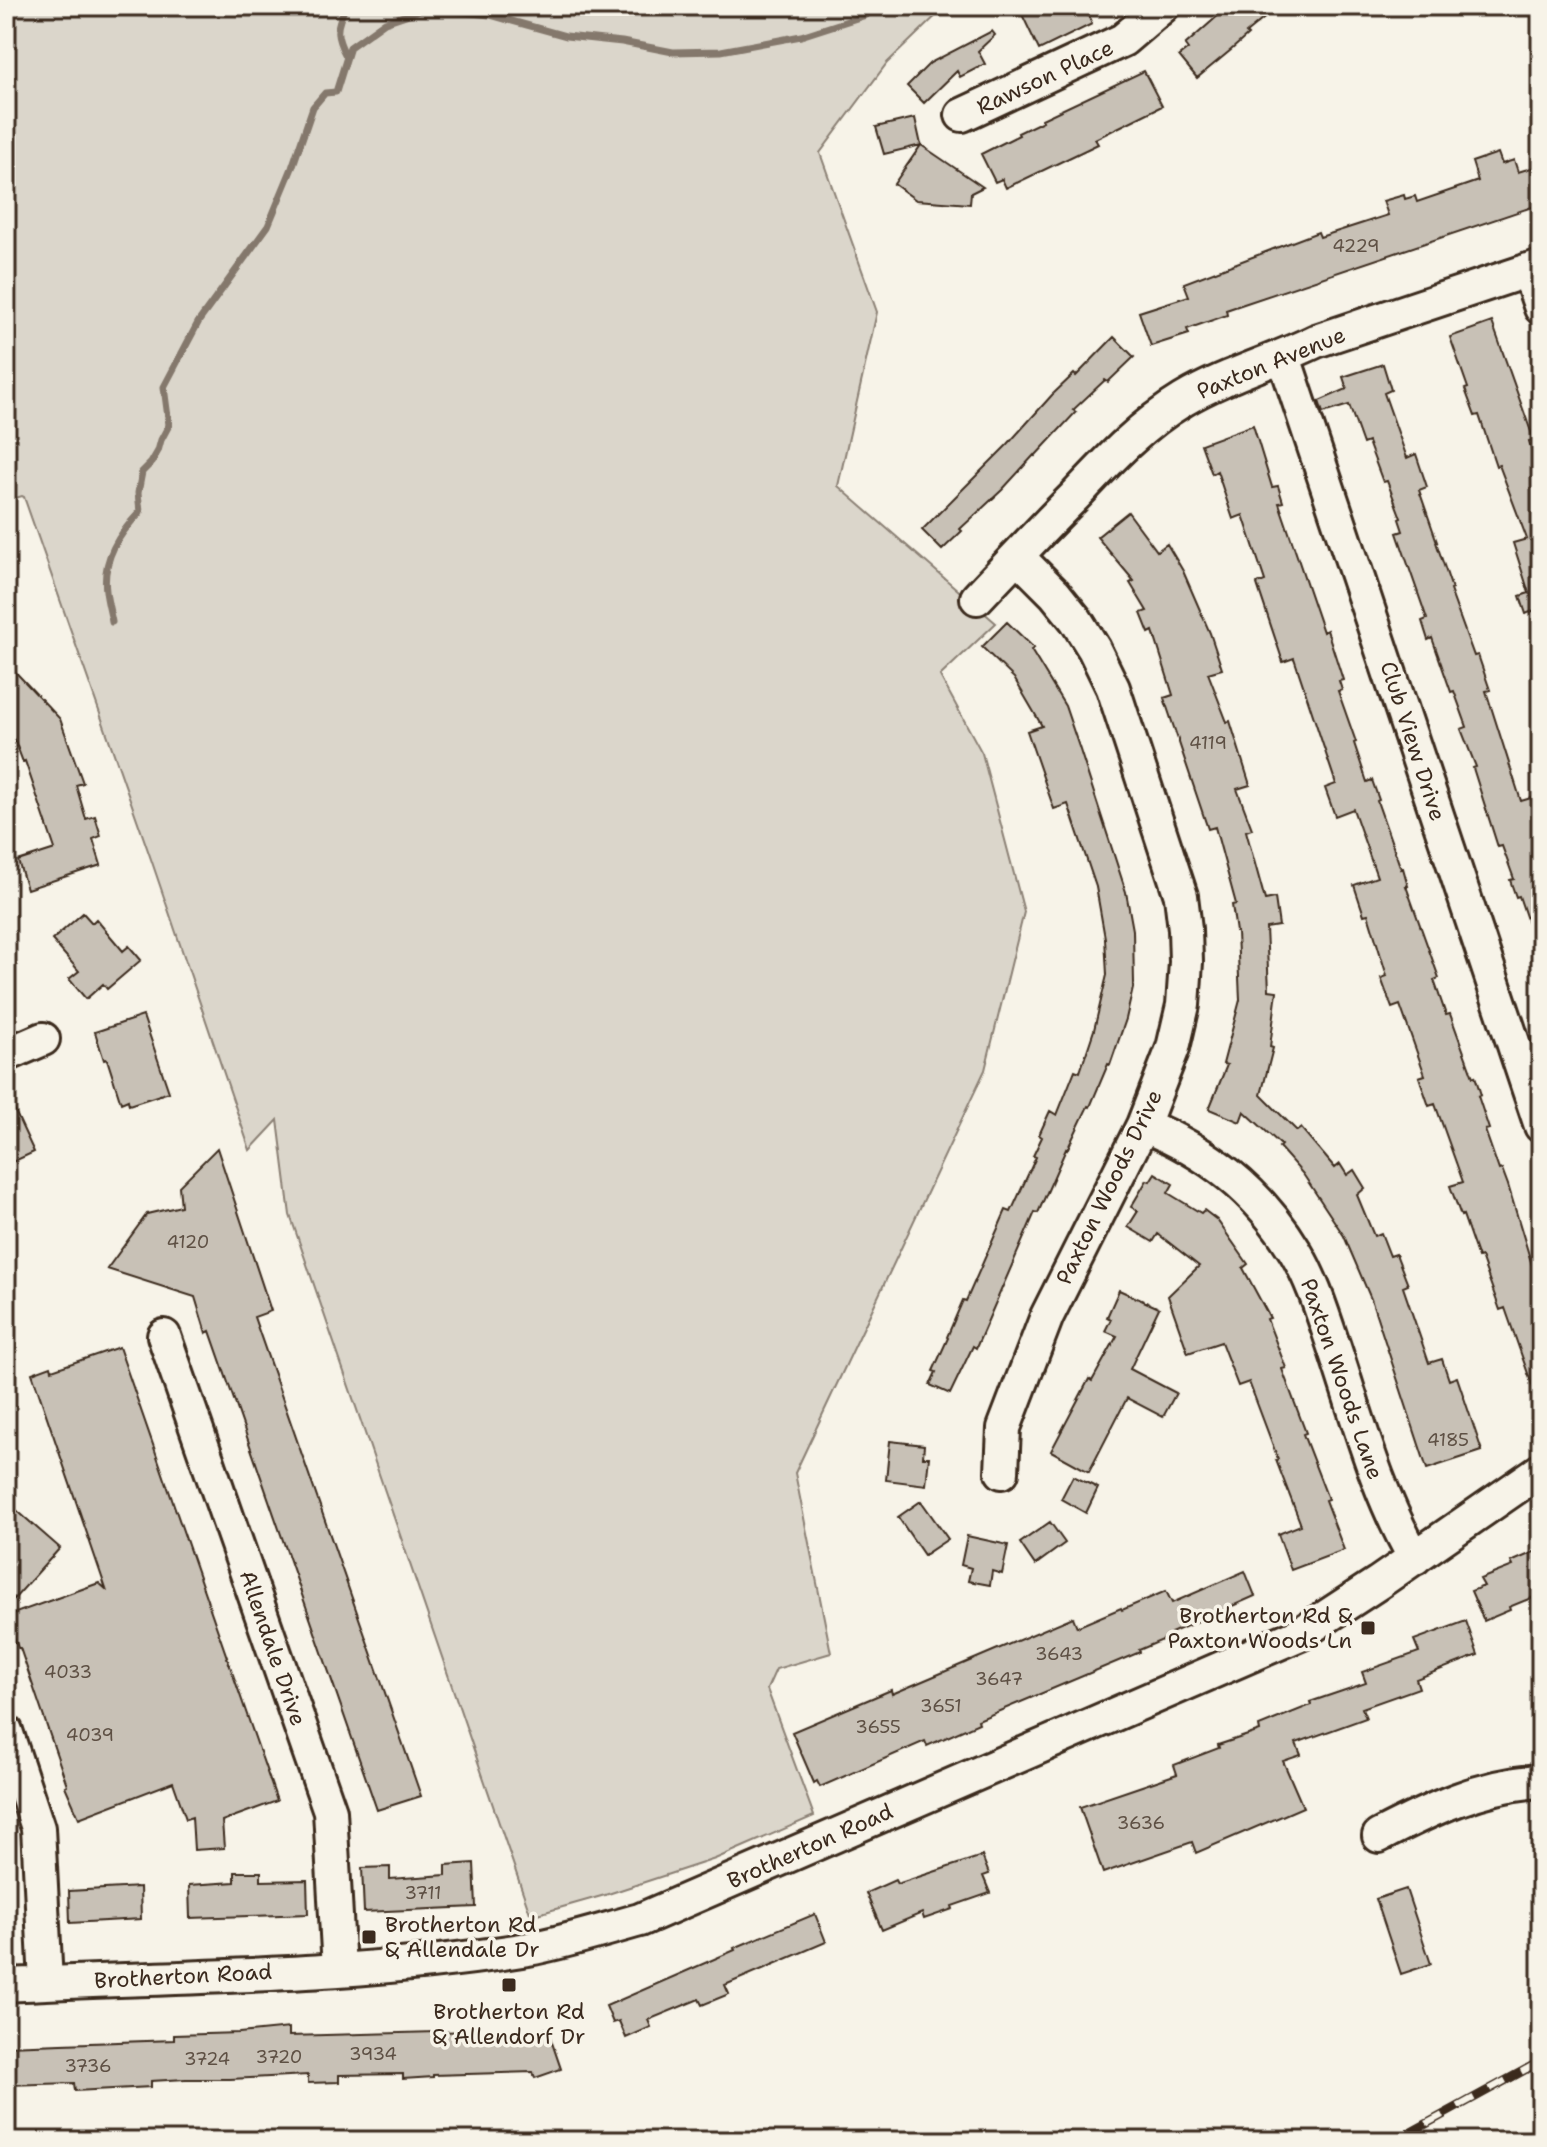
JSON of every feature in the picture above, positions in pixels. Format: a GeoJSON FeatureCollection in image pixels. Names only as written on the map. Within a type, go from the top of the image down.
{"type":"FeatureCollection","features":[{"type":"Feature","properties":{"kind":"street","name":"Rawson Place"},"geometry":{"type":"LineString","coordinates":[[962,115],[1123,40],[1163,6]]}},
{"type":"Feature","properties":{"kind":"street"},"geometry":{"type":"LineString","coordinates":[[1534,268],[1541,308]]}},
{"type":"Feature","properties":{"kind":"street","name":"Paxton Avenue"},"geometry":{"type":"LineString","coordinates":[[977,598],[1119,449],[1184,399],[1316,341],[1534,268]]}},
{"type":"Feature","properties":{"kind":"street","name":"Club View Drive"},"geometry":{"type":"LineString","coordinates":[[1284,357],[1541,1126]]}},
{"type":"Feature","properties":{"kind":"street","name":"Paxton Woods Drive"},"geometry":{"type":"LineString","coordinates":[[1002,1472],[1004,1428],[1047,1316],[1143,1125],[1173,1048],[1183,1005],[1186,962],[1181,896],[1113,688],[1076,620],[1017,556]]}},
{"type":"Feature","properties":{"kind":"street"},"geometry":{"type":"LineString","coordinates":[[6,1055],[43,1039]]}},
{"type":"Feature","properties":{"kind":"street","name":"Paxton Woods Lane"},"geometry":{"type":"LineString","coordinates":[[1143,1125],[1179,1140],[1243,1185],[1272,1217],[1296,1252],[1315,1290],[1384,1496],[1415,1558]]}},
{"type":"Feature","properties":{"kind":"street","name":"Allendale Drive"},"geometry":{"type":"LineString","coordinates":[[164,1336],[330,1811],[339,1969]]}},
{"type":"Feature","properties":{"kind":"street","name":"Brotherton Road"},"geometry":{"type":"LineString","coordinates":[[6,1985],[339,1969],[448,1960],[532,1948],[640,1920],[1300,1634],[1541,1470]]}},
{"type":"Feature","properties":{"kind":"street"},"geometry":{"type":"LineString","coordinates":[[6,1731],[38,1828],[46,1983]]}},
{"type":"Feature","properties":{"kind":"street"},"geometry":{"type":"LineString","coordinates":[[1379,1836],[1434,1807],[1473,1793],[1521,1782],[1541,1781]]}},
{"type":"Feature","properties":{"kind":"shaded area"},"geometry":{"type":"Polygon","coordinates":[[[6,6],[946,6],[887,63],[820,153],[877,312],[838,486],[996,623],[940,676],[982,753],[1024,912],[985,1070],[795,1473],[831,1653],[776,1669],[767,1689],[814,1816],[715,1859],[531,1916],[290,1215],[278,1120],[250,1150],[24,497],[6,501],[6,6]]]}},
{"type":"Feature","properties":{"kind":"building"},"geometry":{"type":"Polygon","coordinates":[[[1018,6],[1084,6],[1092,24],[1039,50],[1018,6]]]}},
{"type":"Feature","properties":{"kind":"building"},"geometry":{"type":"Polygon","coordinates":[[[1229,6],[1279,6],[1197,78],[1179,56],[1188,49],[1185,45],[1229,6]]]}},
{"type":"Feature","properties":{"kind":"building"},"geometry":{"type":"Polygon","coordinates":[[[992,31],[995,35],[978,51],[985,64],[960,77],[957,71],[924,103],[907,86],[930,63],[992,31]]]}},
{"type":"Feature","properties":{"kind":"building"},"geometry":{"type":"Polygon","coordinates":[[[1144,71],[1162,106],[1095,139],[1098,144],[1006,188],[1002,179],[995,182],[981,154],[1019,135],[1042,119],[1144,71]]]}},
{"type":"Feature","properties":{"kind":"building"},"geometry":{"type":"Polygon","coordinates":[[[915,118],[921,145],[884,154],[876,127],[915,118]]]}},
{"type":"Feature","properties":{"kind":"building"},"geometry":{"type":"Polygon","coordinates":[[[921,145],[983,187],[971,193],[970,204],[916,200],[894,184],[921,145]]]}},
{"type":"Feature","properties":{"kind":"building"},"geometry":{"type":"Polygon","coordinates":[[[1498,153],[1502,164],[1514,160],[1518,172],[1541,165],[1541,204],[1226,310],[1227,315],[1187,329],[1189,334],[1151,346],[1139,312],[1189,296],[1184,283],[1318,232],[1320,237],[1388,215],[1383,201],[1404,195],[1405,199],[1415,196],[1417,202],[1478,181],[1472,162],[1498,153]]]}},
{"type":"Feature","properties":{"kind":"building"},"geometry":{"type":"Polygon","coordinates":[[[1492,322],[1534,440],[1529,441],[1541,482],[1541,618],[1535,610],[1526,614],[1520,596],[1529,593],[1513,543],[1527,539],[1499,465],[1496,466],[1479,415],[1475,416],[1450,337],[1492,322]]]}},
{"type":"Feature","properties":{"kind":"building"},"geometry":{"type":"Polygon","coordinates":[[[1114,337],[1134,357],[1073,410],[1076,412],[1035,456],[942,550],[922,530],[1052,395],[1074,374],[1076,376],[1114,337]]]}},
{"type":"Feature","properties":{"kind":"building"},"geometry":{"type":"Polygon","coordinates":[[[1383,364],[1391,390],[1384,393],[1407,458],[1416,454],[1427,487],[1419,490],[1450,590],[1490,690],[1486,691],[1521,801],[1531,798],[1541,828],[1541,952],[1538,952],[1519,896],[1516,897],[1510,880],[1514,879],[1502,846],[1498,847],[1473,768],[1476,767],[1461,729],[1467,727],[1454,691],[1451,692],[1432,638],[1428,640],[1422,621],[1427,619],[1397,533],[1403,531],[1401,518],[1387,481],[1383,482],[1368,442],[1363,444],[1349,405],[1323,413],[1319,401],[1347,389],[1343,377],[1383,364]]]}},
{"type":"Feature","properties":{"kind":"building"},"geometry":{"type":"Polygon","coordinates":[[[1253,425],[1272,487],[1278,486],[1283,502],[1279,503],[1323,632],[1327,630],[1343,680],[1339,681],[1342,690],[1338,691],[1367,782],[1372,780],[1403,868],[1406,886],[1439,978],[1434,980],[1446,1015],[1450,1014],[1475,1076],[1489,1129],[1485,1130],[1499,1170],[1502,1169],[1508,1185],[1535,1275],[1541,1285],[1541,1402],[1538,1402],[1505,1308],[1500,1310],[1481,1257],[1478,1258],[1461,1216],[1450,1186],[1463,1182],[1435,1104],[1429,1106],[1419,1077],[1425,1075],[1400,1005],[1392,1008],[1381,978],[1387,976],[1368,914],[1364,915],[1354,885],[1377,877],[1353,809],[1335,816],[1325,788],[1336,784],[1294,658],[1283,662],[1257,584],[1265,581],[1243,515],[1233,519],[1217,471],[1212,474],[1201,444],[1253,425]]]}},
{"type":"Feature","properties":{"kind":"building"},"geometry":{"type":"Polygon","coordinates":[[[1128,512],[1157,551],[1167,544],[1183,571],[1222,669],[1208,673],[1227,722],[1230,721],[1250,785],[1237,789],[1252,829],[1246,831],[1265,900],[1275,898],[1279,926],[1266,928],[1269,990],[1277,991],[1270,1047],[1273,1048],[1261,1095],[1297,1131],[1301,1128],[1335,1168],[1340,1164],[1347,1175],[1354,1170],[1365,1188],[1357,1195],[1374,1236],[1381,1233],[1390,1256],[1396,1254],[1408,1285],[1403,1287],[1429,1363],[1442,1359],[1449,1380],[1457,1377],[1482,1451],[1427,1469],[1371,1299],[1344,1236],[1303,1174],[1279,1147],[1281,1145],[1244,1111],[1240,1122],[1209,1109],[1227,1065],[1223,1064],[1240,1000],[1237,932],[1232,905],[1236,904],[1215,827],[1208,829],[1164,698],[1173,695],[1153,631],[1149,633],[1141,613],[1147,611],[1130,583],[1134,581],[1097,537],[1128,512]]]}},
{"type":"Feature","properties":{"kind":"building"},"geometry":{"type":"Polygon","coordinates":[[[1007,622],[1034,648],[1031,650],[1065,706],[1126,892],[1133,930],[1134,984],[1110,1065],[1066,1149],[1038,1213],[1035,1212],[976,1348],[973,1346],[950,1394],[930,1385],[936,1372],[933,1371],[1006,1210],[1011,1212],[1036,1157],[1033,1156],[1042,1137],[1039,1135],[1050,1111],[1057,1115],[1075,1070],[1080,1072],[1107,975],[1105,938],[1096,887],[1068,804],[1054,809],[1027,731],[1042,726],[1014,678],[982,647],[1007,622]]]}},
{"type":"Feature","properties":{"kind":"building"},"geometry":{"type":"Polygon","coordinates":[[[6,662],[60,719],[83,783],[76,785],[86,819],[95,816],[101,836],[93,839],[101,865],[27,889],[18,861],[55,849],[25,761],[6,731],[6,662]]]}},
{"type":"Feature","properties":{"kind":"building"},"geometry":{"type":"Polygon","coordinates":[[[83,913],[92,923],[96,919],[123,951],[129,946],[141,960],[107,989],[103,984],[86,999],[69,979],[79,971],[52,940],[83,913]]]}},
{"type":"Feature","properties":{"kind":"building"},"geometry":{"type":"Polygon","coordinates":[[[143,1016],[169,1092],[129,1105],[128,1100],[121,1103],[95,1032],[143,1016]]]}},
{"type":"Feature","properties":{"kind":"building"},"geometry":{"type":"Polygon","coordinates":[[[6,1092],[34,1152],[6,1165],[6,1092]]]}},
{"type":"Feature","properties":{"kind":"building"},"geometry":{"type":"Polygon","coordinates":[[[217,1148],[271,1311],[254,1317],[421,1796],[377,1810],[210,1331],[206,1333],[195,1297],[107,1269],[147,1214],[181,1206],[179,1186],[217,1148]]]}},
{"type":"Feature","properties":{"kind":"building"},"geometry":{"type":"Polygon","coordinates":[[[1155,1173],[1173,1184],[1168,1193],[1201,1213],[1204,1210],[1217,1220],[1248,1264],[1243,1268],[1270,1318],[1267,1319],[1286,1368],[1282,1369],[1344,1550],[1291,1570],[1278,1534],[1301,1525],[1249,1382],[1238,1386],[1221,1342],[1188,1353],[1168,1296],[1199,1266],[1158,1234],[1153,1242],[1128,1227],[1138,1211],[1131,1207],[1147,1180],[1150,1181],[1155,1173]]]}},
{"type":"Feature","properties":{"kind":"building"},"geometry":{"type":"Polygon","coordinates":[[[1119,1290],[1159,1308],[1130,1369],[1176,1393],[1163,1417],[1127,1398],[1089,1472],[1051,1451],[1089,1379],[1092,1381],[1117,1336],[1105,1331],[1111,1319],[1107,1317],[1119,1290]]]}},
{"type":"Feature","properties":{"kind":"building"},"geometry":{"type":"Polygon","coordinates":[[[119,1347],[277,1801],[222,1821],[224,1848],[194,1850],[192,1817],[186,1819],[173,1782],[79,1818],[65,1786],[7,1616],[99,1583],[106,1589],[32,1373],[51,1366],[52,1370],[119,1347]]]}},
{"type":"Feature","properties":{"kind":"building"},"geometry":{"type":"Polygon","coordinates":[[[890,1441],[924,1445],[923,1457],[929,1457],[926,1485],[886,1480],[890,1441]]]}},
{"type":"Feature","properties":{"kind":"building"},"geometry":{"type":"Polygon","coordinates":[[[1073,1476],[1098,1488],[1086,1513],[1061,1499],[1073,1476]]]}},
{"type":"Feature","properties":{"kind":"building"},"geometry":{"type":"Polygon","coordinates":[[[6,1501],[60,1548],[6,1608],[6,1501]]]}},
{"type":"Feature","properties":{"kind":"building"},"geometry":{"type":"Polygon","coordinates":[[[921,1501],[948,1539],[924,1555],[898,1517],[921,1501]]]}},
{"type":"Feature","properties":{"kind":"building"},"geometry":{"type":"Polygon","coordinates":[[[1050,1522],[1065,1543],[1035,1565],[1020,1543],[1050,1522]]]}},
{"type":"Feature","properties":{"kind":"building"},"geometry":{"type":"Polygon","coordinates":[[[967,1536],[1008,1545],[1002,1574],[992,1571],[990,1585],[968,1581],[971,1568],[961,1565],[967,1536]]]}},
{"type":"Feature","properties":{"kind":"building"},"geometry":{"type":"Polygon","coordinates":[[[1541,1549],[1541,1594],[1484,1621],[1471,1591],[1484,1586],[1480,1579],[1513,1566],[1511,1562],[1541,1549]]]}},
{"type":"Feature","properties":{"kind":"building"},"geometry":{"type":"Polygon","coordinates":[[[1245,1571],[1255,1596],[1171,1633],[1172,1636],[1140,1652],[978,1720],[979,1723],[927,1746],[925,1741],[820,1787],[817,1781],[814,1783],[792,1732],[891,1690],[892,1694],[1073,1617],[1077,1627],[1166,1591],[1172,1603],[1245,1571]]]}},
{"type":"Feature","properties":{"kind":"building"},"geometry":{"type":"Polygon","coordinates":[[[1466,1621],[1478,1655],[1416,1679],[1419,1688],[1362,1708],[1366,1718],[1296,1743],[1301,1755],[1283,1761],[1303,1807],[1196,1853],[1192,1842],[1103,1873],[1080,1807],[1177,1774],[1174,1765],[1219,1748],[1218,1745],[1260,1731],[1259,1726],[1311,1705],[1310,1702],[1366,1683],[1362,1672],[1419,1652],[1414,1640],[1466,1621]]]}},
{"type":"Feature","properties":{"kind":"building"},"geometry":{"type":"Polygon","coordinates":[[[982,1856],[989,1874],[983,1876],[990,1893],[924,1919],[922,1913],[882,1930],[866,1893],[895,1880],[897,1884],[982,1856]]]}},
{"type":"Feature","properties":{"kind":"building"},"geometry":{"type":"Polygon","coordinates":[[[474,1863],[476,1907],[364,1912],[362,1868],[390,1867],[390,1879],[446,1875],[446,1865],[474,1863]]]}},
{"type":"Feature","properties":{"kind":"building"},"geometry":{"type":"Polygon","coordinates":[[[235,1872],[261,1872],[261,1881],[307,1880],[308,1914],[190,1918],[189,1885],[235,1882],[235,1872]]]}},
{"type":"Feature","properties":{"kind":"building"},"geometry":{"type":"Polygon","coordinates":[[[140,1887],[141,1919],[70,1923],[69,1891],[140,1887]]]}},
{"type":"Feature","properties":{"kind":"building"},"geometry":{"type":"Polygon","coordinates":[[[1406,1889],[1431,1964],[1401,1974],[1376,1899],[1406,1889]]]}},
{"type":"Feature","properties":{"kind":"building"},"geometry":{"type":"Polygon","coordinates":[[[815,1914],[826,1942],[725,1985],[729,1994],[702,2005],[699,1999],[648,2020],[651,2027],[626,2038],[619,2021],[613,2023],[606,2006],[815,1914]]]}},
{"type":"Feature","properties":{"kind":"building"},"geometry":{"type":"Polygon","coordinates":[[[289,2028],[289,2036],[511,2030],[511,2040],[547,2028],[561,2069],[535,2078],[533,2072],[403,2079],[403,2074],[339,2075],[339,2082],[308,2083],[308,2075],[151,2081],[151,2087],[75,2091],[74,2083],[6,2085],[6,2046],[174,2040],[174,2035],[289,2028]]]}},
{"type":"Feature","properties":{"kind":"waterway"},"geometry":{"type":"LineString","coordinates":[[346,6],[338,31],[346,56]]}},
{"type":"Feature","properties":{"kind":"waterway"},"geometry":{"type":"LineString","coordinates":[[112,622],[105,579],[109,558],[125,529],[140,512],[138,493],[142,472],[158,451],[169,425],[164,387],[199,321],[268,226],[313,107],[325,93],[336,92],[350,47],[385,22],[427,8],[490,15],[566,36],[673,52],[721,51],[801,36],[884,6]]}},
{"type":"Feature","properties":{"kind":"railway"},"geometry":{"type":"LineString","coordinates":[[1395,2141],[1541,2061]]}},
{"type":"Feature","properties":{"kind":"place","name":"Brotherton Rd & Paxton Woods Ln"},"geometry":{"type":"Point","coordinates":[1368,1628]}},
{"type":"Feature","properties":{"kind":"place","name":"Brotherton Rd & Allendale Dr"},"geometry":{"type":"Point","coordinates":[369,1937]}},
{"type":"Feature","properties":{"kind":"place","name":"Brotherton Rd & Allendorf Dr"},"geometry":{"type":"Point","coordinates":[509,1985]}}]}
